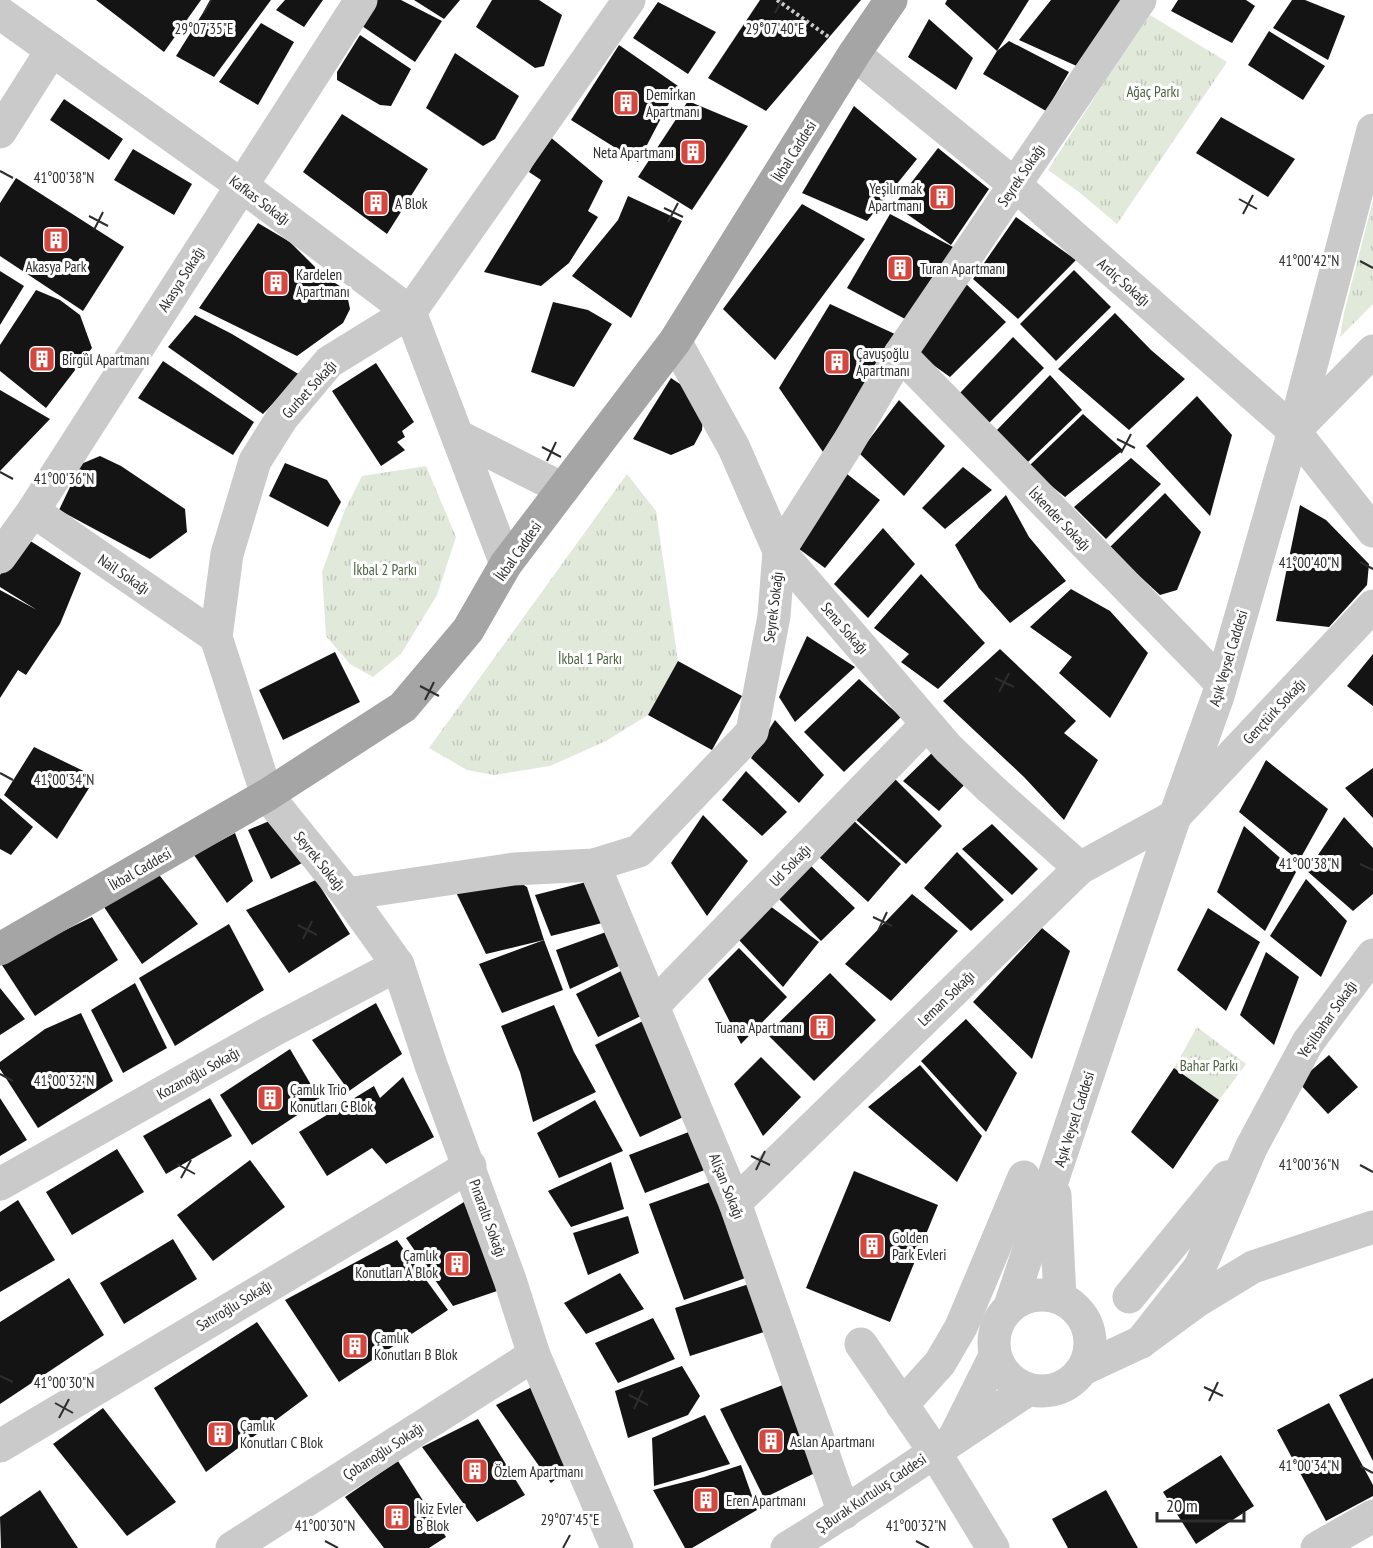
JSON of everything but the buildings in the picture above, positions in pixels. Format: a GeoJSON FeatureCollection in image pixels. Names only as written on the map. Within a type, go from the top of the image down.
{"type":"FeatureCollection","features":[{"type":"Feature","properties":{"kind":"main road","name":"İkbal Caddesi"},"geometry":{"type":"LineString","coordinates":[[0,950],[267,795],[403,707],[468,630],[507,564],[675,341],[854,54],[891,0]]}},
{"type":"Feature","properties":{"kind":"street","name":"Gurbet Sokağı"},"geometry":{"type":"LineString","coordinates":[[267,795],[216,637],[227,554],[255,461],[282,418],[329,362],[410,312],[629,0]]}},
{"type":"Feature","properties":{"kind":"street","name":"Seyrek Sokağı"},"geometry":{"type":"LineString","coordinates":[[267,795],[347,894],[514,869],[594,865],[639,850],[753,732],[774,616],[779,551],[848,443],[900,354],[1140,0]]}},
{"type":"Feature","properties":{"kind":"street","name":"Akasya Sokağı"},"geometry":{"type":"LineString","coordinates":[[0,557],[33,512],[241,185],[354,2]]}},
{"type":"Feature","properties":{"kind":"street","name":"Kafkas Sokağı"},"geometry":{"type":"LineString","coordinates":[[0,13],[241,185],[410,312]]}},
{"type":"Feature","properties":{"kind":"street"},"geometry":{"type":"LineString","coordinates":[[0,132],[52,50]]}},
{"type":"Feature","properties":{"kind":"street","name":"Ardıç Sokağı"},"geometry":{"type":"LineString","coordinates":[[854,54],[1014,184],[1294,431],[1373,531]]}},
{"type":"Feature","properties":{"kind":"street","name":"Aşık Veysel Caddesi"},"geometry":{"type":"LineString","coordinates":[[1010,1306],[1039,1178],[1175,816],[1221,683],[1294,431],[1373,130]]}},
{"type":"Feature","properties":{"kind":"street"},"geometry":{"type":"LineString","coordinates":[[410,312],[507,564]]}},
{"type":"Feature","properties":{"kind":"street","name":"Sena Sokağı"},"geometry":{"type":"LineString","coordinates":[[675,341],[734,448],[779,551],[948,748],[1080,868]]}},
{"type":"Feature","properties":{"kind":"street"},"geometry":{"type":"LineString","coordinates":[[1294,431],[1373,351]]}},
{"type":"Feature","properties":{"kind":"street","name":"İskender Sokağı"},"geometry":{"type":"LineString","coordinates":[[900,354],[1221,683]]}},
{"type":"Feature","properties":{"kind":"street"},"geometry":{"type":"LineString","coordinates":[[458,436],[564,489]]}},
{"type":"Feature","properties":{"kind":"street","name":"Nail Sokağı"},"geometry":{"type":"LineString","coordinates":[[33,512],[216,637]]}},
{"type":"Feature","properties":{"kind":"street","name":"Gençtürk Sokağı"},"geometry":{"type":"LineString","coordinates":[[1175,816],[1373,606]]}},
{"type":"Feature","properties":{"kind":"street","name":"Ud Sokağı"},"geometry":{"type":"LineString","coordinates":[[652,1006],[927,724]]}},
{"type":"Feature","properties":{"kind":"street","name":"Leman Sokağı"},"geometry":{"type":"LineString","coordinates":[[735,1203],[1080,868],[1175,816]]}},
{"type":"Feature","properties":{"kind":"street","name":"Alişan Sokağı"},"geometry":{"type":"LineString","coordinates":[[594,865],[735,1203],[844,1514]]}},
{"type":"Feature","properties":{"kind":"street","name":"Pınaraltı Sokağı"},"geometry":{"type":"LineString","coordinates":[[347,894],[398,965],[431,1065],[510,1280],[534,1355],[617,1548]]}},
{"type":"Feature","properties":{"kind":"street","name":"Yeşilbahar Sokağı"},"geometry":{"type":"LineString","coordinates":[[1141,1342],[1200,1267],[1251,1148],[1308,1042],[1373,955]]}},
{"type":"Feature","properties":{"kind":"street","name":"Kozanoğlu Sokağı"},"geometry":{"type":"LineString","coordinates":[[0,1184],[262,1037],[398,965]]}},
{"type":"Feature","properties":{"kind":"street","name":"Yeşilbahar Sokağı"},"geometry":{"type":"LineString","coordinates":[[1130,1297],[1251,1148]]}},
{"type":"Feature","properties":{"kind":"street","name":"Satıroğlu Sokağı"},"geometry":{"type":"LineString","coordinates":[[0,1446],[470,1166]]}},
{"type":"Feature","properties":{"kind":"street"},"geometry":{"type":"LineString","coordinates":[[902,1405],[940,1363],[961,1328],[1039,1178]]}},
{"type":"Feature","properties":{"kind":"street","name":"Aşık Veysel Caddesi"},"geometry":{"type":"LineString","coordinates":[[1039,1178],[1071,1306]]}},
{"type":"Feature","properties":{"kind":"street"},"geometry":{"type":"LineString","coordinates":[[1083,1369],[1141,1342],[1197,1301],[1253,1267],[1373,1227]]}},
{"type":"Feature","properties":{"kind":"street"},"geometry":{"type":"LineString","coordinates":[[1071,1306],[1130,1297],[1200,1267],[1253,1267]]}},
{"type":"Feature","properties":{"kind":"street"},"geometry":{"type":"LineString","coordinates":[[1043,1294],[1071,1306],[1088,1328],[1089,1356],[1083,1369],[1072,1381],[1044,1392],[1028,1390],[1014,1382],[1002,1371],[995,1356],[993,1342],[995,1329],[1001,1316],[1010,1306],[1031,1295],[1043,1294]]}},
{"type":"Feature","properties":{"kind":"street"},"geometry":{"type":"LineString","coordinates":[[861,1344],[902,1405],[944,1444],[993,1548]]}},
{"type":"Feature","properties":{"kind":"street","name":"Çobanoğlu Sokağı"},"geometry":{"type":"LineString","coordinates":[[232,1548],[534,1355]]}},
{"type":"Feature","properties":{"kind":"street"},"geometry":{"type":"LineString","coordinates":[[944,1444],[995,1356]]}},
{"type":"Feature","properties":{"kind":"street","name":"Ş.Burak Kurtuluş Caddesi"},"geometry":{"type":"LineString","coordinates":[[787,1548],[844,1514],[944,1444],[1028,1390]]}},
{"type":"Feature","properties":{"kind":"street"},"geometry":{"type":"LineString","coordinates":[[1317,1548],[1373,1516]]}},
{"type":"Feature","properties":{"kind":"path"},"geometry":{"type":"LineString","coordinates":[[777,0],[854,54]]}},
{"type":"Feature","properties":{"kind":"green space","name":"Ağaç Parkı"},"geometry":{"type":"Polygon","coordinates":[[[1150,15],[1227,62],[1117,224],[1048,170],[1150,15]]]}},
{"type":"Feature","properties":{"kind":"green space"},"geometry":{"type":"Polygon","coordinates":[[[1373,200],[1373,304],[1340,337],[1344,313],[1373,200]]]}},
{"type":"Feature","properties":{"kind":"green space","name":"İkbal 2 Parkı"},"geometry":{"type":"Polygon","coordinates":[[[426,466],[456,537],[437,595],[401,654],[373,677],[350,664],[326,636],[322,572],[344,512],[362,476],[426,466]]]}},
{"type":"Feature","properties":{"kind":"green space","name":"İkbal 1 Parkı"},"geometry":{"type":"Polygon","coordinates":[[[627,474],[656,511],[678,661],[648,715],[606,741],[550,766],[494,775],[467,770],[429,748],[627,474]]]}},
{"type":"Feature","properties":{"kind":"green space","name":"Bahar Parkı"},"geometry":{"type":"Polygon","coordinates":[[[1197,1027],[1246,1064],[1219,1100],[1174,1068],[1197,1027]]]}},
{"type":"Feature","properties":{"kind":"place","name":"Demirkan Apartmanı"},"geometry":{"type":"Point","coordinates":[626,103]}},
{"type":"Feature","properties":{"kind":"place","name":"Neta Apartmanı"},"geometry":{"type":"Point","coordinates":[693,152]}},
{"type":"Feature","properties":{"kind":"place","name":"Yeşilırmak Apartmanı"},"geometry":{"type":"Point","coordinates":[942,197]}},
{"type":"Feature","properties":{"kind":"place","name":"A Blok"},"geometry":{"type":"Point","coordinates":[376,203]}},
{"type":"Feature","properties":{"kind":"place","name":"Akasya Park"},"geometry":{"type":"Point","coordinates":[56,240]}},
{"type":"Feature","properties":{"kind":"place","name":"Turan Apartmanı"},"geometry":{"type":"Point","coordinates":[900,268]}},
{"type":"Feature","properties":{"kind":"place","name":"Kardelen Apartmanı"},"geometry":{"type":"Point","coordinates":[276,283]}},
{"type":"Feature","properties":{"kind":"place","name":"Birgül Apartmanı"},"geometry":{"type":"Point","coordinates":[42,359]}},
{"type":"Feature","properties":{"kind":"place","name":"Çavuşoğlu Apartmanı"},"geometry":{"type":"Point","coordinates":[837,362]}},
{"type":"Feature","properties":{"kind":"place","name":"Tuana Apartmanı"},"geometry":{"type":"Point","coordinates":[822,1027]}},
{"type":"Feature","properties":{"kind":"place","name":"Çamlık Trio Konutları C Blok"},"geometry":{"type":"Point","coordinates":[270,1098]}},
{"type":"Feature","properties":{"kind":"place","name":"Golden Park Evleri"},"geometry":{"type":"Point","coordinates":[872,1246]}},
{"type":"Feature","properties":{"kind":"place","name":"Çamlık Konutları A Blok"},"geometry":{"type":"Point","coordinates":[457,1264]}},
{"type":"Feature","properties":{"kind":"place","name":"Çamlık Konutları B Blok"},"geometry":{"type":"Point","coordinates":[355,1346]}},
{"type":"Feature","properties":{"kind":"place","name":"Çamlık Konutları C Blok"},"geometry":{"type":"Point","coordinates":[220,1434]}},
{"type":"Feature","properties":{"kind":"place","name":"Aslan Apartmanı"},"geometry":{"type":"Point","coordinates":[771,1441]}},
{"type":"Feature","properties":{"kind":"place","name":"Özlem Apartmanı"},"geometry":{"type":"Point","coordinates":[475,1471]}},
{"type":"Feature","properties":{"kind":"place","name":"Eren Apartmanı"},"geometry":{"type":"Point","coordinates":[706,1500]}},
{"type":"Feature","properties":{"kind":"place","name":"İkiz Evler B Blok"},"geometry":{"type":"Point","coordinates":[397,1517]}}]}
